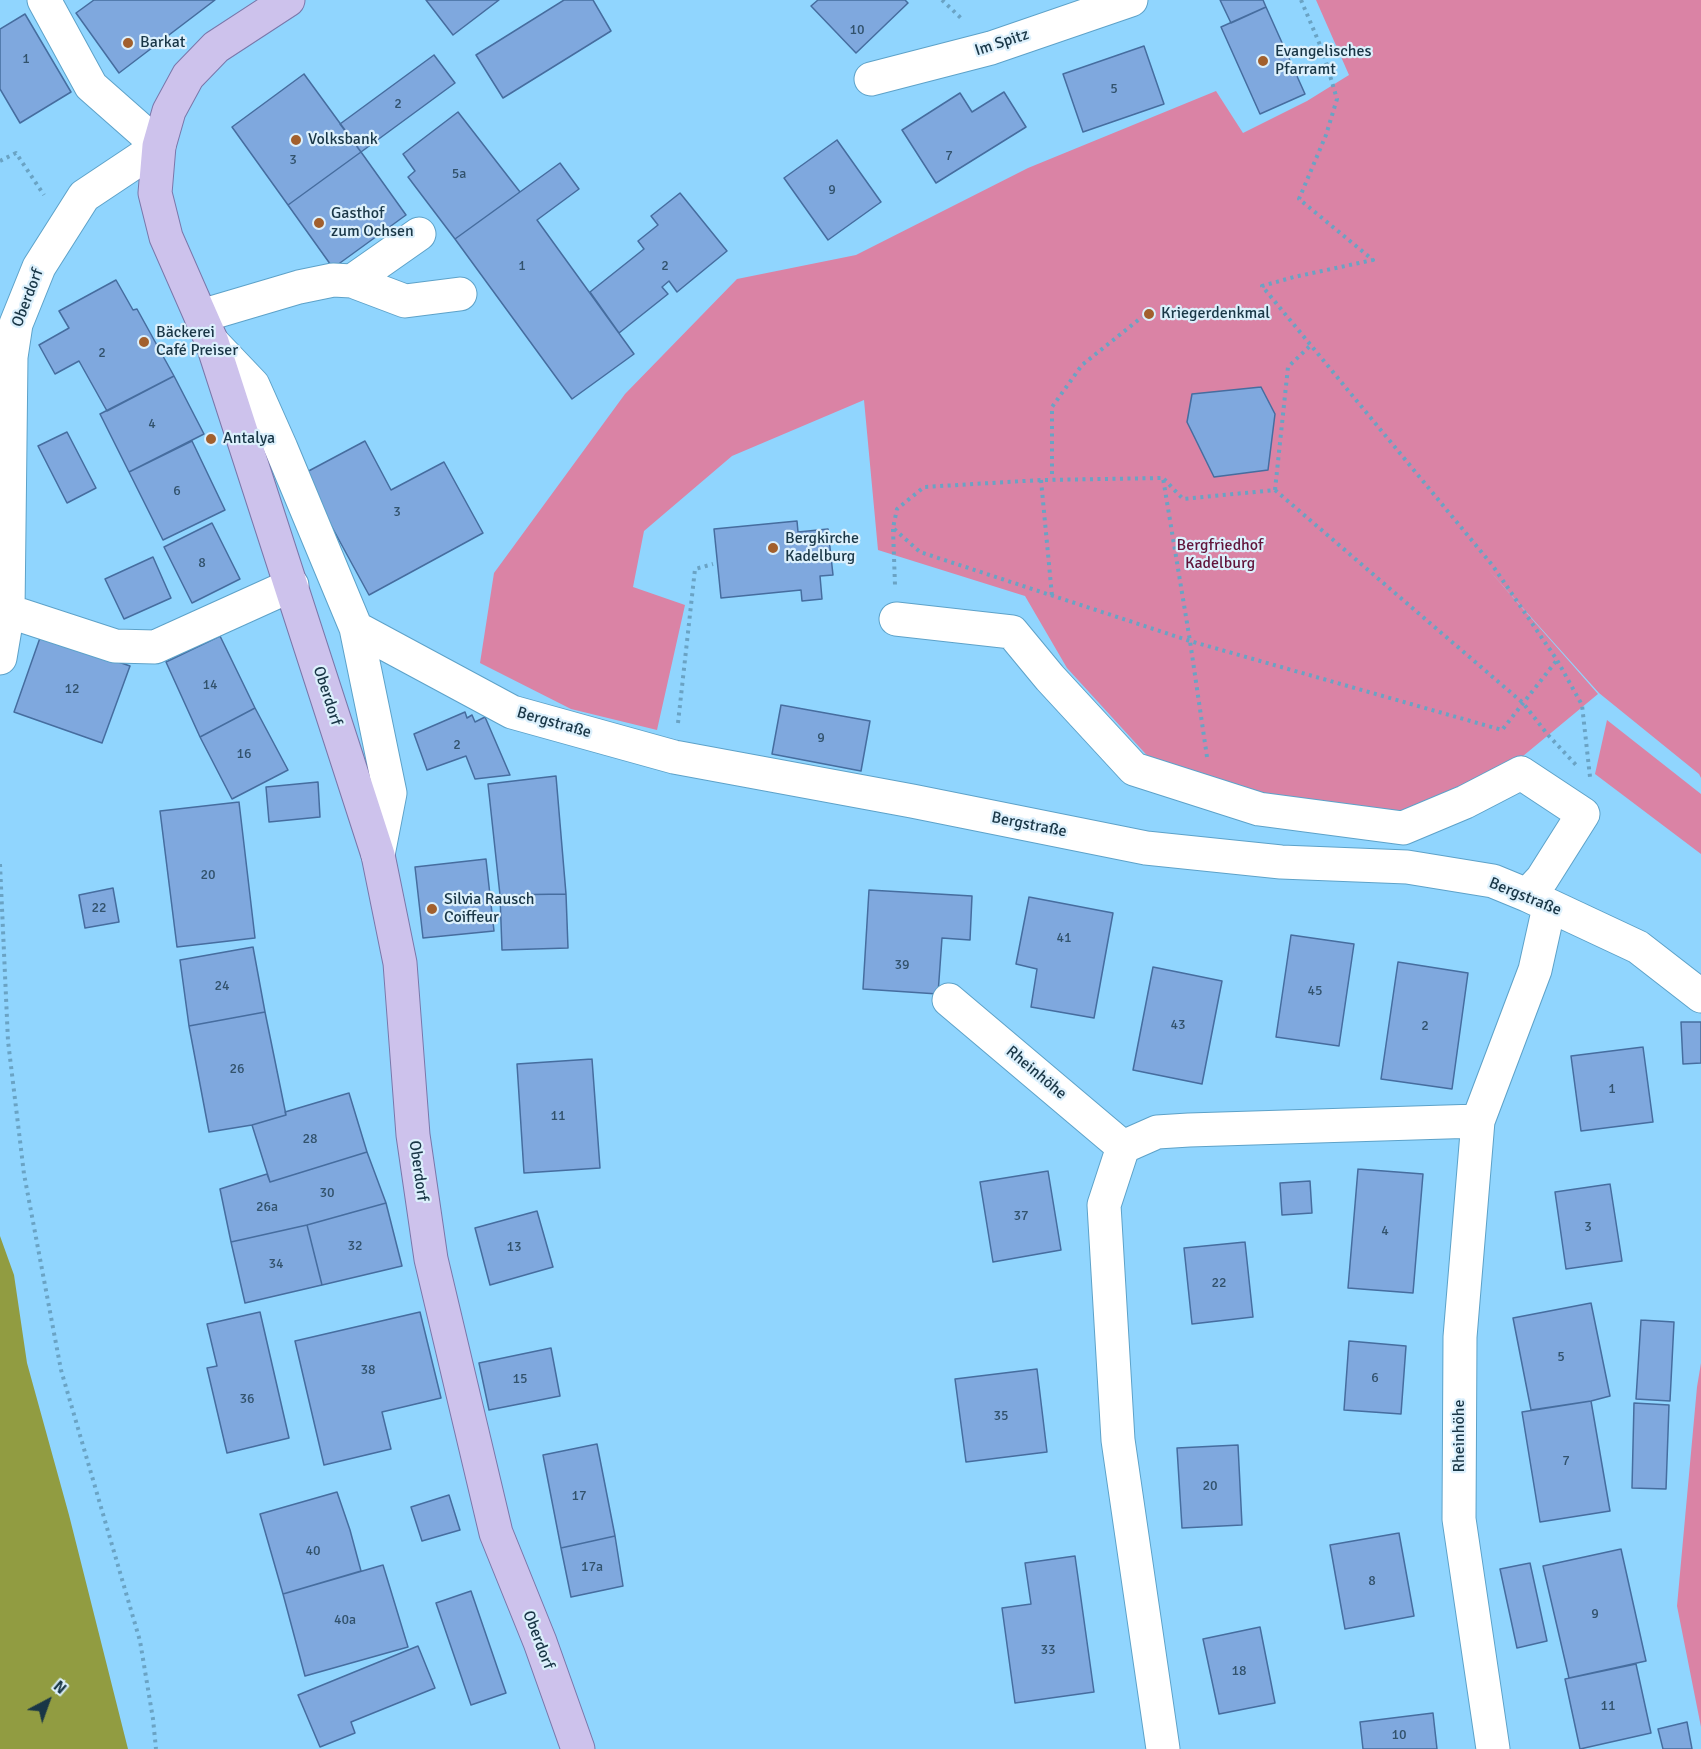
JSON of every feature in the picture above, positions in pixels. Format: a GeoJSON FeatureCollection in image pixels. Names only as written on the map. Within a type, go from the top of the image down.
{"type":"FeatureCollection","features":[{"type":"Feature","properties":{"kind":"main road","name":"Oberdorf"},"geometry":{"type":"LineString","coordinates":[[288,0],[216,46],[188,76],[169,111],[159,146],[155,193],[166,237],[206,329],[292,585],[378,855],[400,963],[413,1135],[431,1259],[496,1533],[540,1642],[578,1749]]}},
{"type":"Feature","properties":{"kind":"street"},"geometry":{"type":"LineString","coordinates":[[44,0],[91,86],[159,146]]}},
{"type":"Feature","properties":{"kind":"street","name":"Im Spitz"},"geometry":{"type":"LineString","coordinates":[[871,79],[991,48],[1131,0]]}},
{"type":"Feature","properties":{"kind":"street","name":"Oberdorf"},"geometry":{"type":"LineString","coordinates":[[0,658],[9,611],[11,357],[16,324],[39,267],[84,196],[159,146]]}},
{"type":"Feature","properties":{"kind":"street"},"geometry":{"type":"LineString","coordinates":[[352,281],[419,234]]}},
{"type":"Feature","properties":{"kind":"street"},"geometry":{"type":"LineString","coordinates":[[378,855],[390,793],[356,628],[253,386],[206,329],[299,287],[333,280],[352,281],[405,301],[460,294]]}},
{"type":"Feature","properties":{"kind":"street"},"geometry":{"type":"LineString","coordinates":[[9,611],[114,646],[155,647],[292,585]]}},
{"type":"Feature","properties":{"kind":"street"},"geometry":{"type":"LineString","coordinates":[[896,619],[1012,632],[1050,678],[1134,769],[1259,809],[1403,828],[1465,802],[1521,773],[1583,814],[1542,879],[1538,901]]}},
{"type":"Feature","properties":{"kind":"street","name":"Bergstraße"},"geometry":{"type":"LineString","coordinates":[[356,628],[512,712],[674,757],[912,801],[1146,848],[1281,862],[1407,867],[1492,882],[1638,948],[1701,996]]}},
{"type":"Feature","properties":{"kind":"street","name":"Rheinhöhe"},"geometry":{"type":"LineString","coordinates":[[1493,1749],[1460,1519],[1460,1337],[1478,1121],[1535,970],[1538,901]]}},
{"type":"Feature","properties":{"kind":"street","name":"Rheinhöhe"},"geometry":{"type":"LineString","coordinates":[[949,1000],[1123,1147]]}},
{"type":"Feature","properties":{"kind":"street"},"geometry":{"type":"LineString","coordinates":[[1163,1749],[1118,1440],[1104,1205],[1123,1147],[1157,1132],[1478,1121]]}},
{"type":"Feature","properties":{"kind":"path"},"geometry":{"type":"LineString","coordinates":[[896,619],[893,528],[897,509],[924,487],[1041,480],[1163,478],[1183,500],[1275,489],[1523,703],[1548,735],[1590,780],[1582,705],[1557,660],[1493,566],[1262,286],[1373,260],[1299,199],[1326,135],[1337,99],[1323,52],[1301,0]]}},
{"type":"Feature","properties":{"kind":"path"},"geometry":{"type":"LineString","coordinates":[[0,161],[16,153],[48,202]]}},
{"type":"Feature","properties":{"kind":"path"},"geometry":{"type":"LineString","coordinates":[[1052,474],[1052,407],[1082,365],[1142,317]]}},
{"type":"Feature","properties":{"kind":"path"},"geometry":{"type":"LineString","coordinates":[[1275,489],[1288,367],[1311,345]]}},
{"type":"Feature","properties":{"kind":"path"},"geometry":{"type":"LineString","coordinates":[[1163,478],[1212,794]]}},
{"type":"Feature","properties":{"kind":"path"},"geometry":{"type":"LineString","coordinates":[[1041,480],[1052,596]]}},
{"type":"Feature","properties":{"kind":"path"},"geometry":{"type":"LineString","coordinates":[[893,528],[920,552],[1052,596],[1190,641],[1502,730],[1557,660]]}},
{"type":"Feature","properties":{"kind":"path"},"geometry":{"type":"LineString","coordinates":[[674,757],[695,569],[713,564]]}},
{"type":"Feature","properties":{"kind":"path"},"geometry":{"type":"LineString","coordinates":[[0,864],[8,1041],[24,1174],[61,1370],[140,1641],[156,1749]]}},
{"type":"Feature","properties":{"kind":"green space","name":"Bergfriedhof Kadelburg"},"geometry":{"type":"Polygon","coordinates":[[[1316,0],[1701,0],[1701,778],[1599,693],[1487,568],[1598,694],[1517,761],[1404,811],[1360,809],[1257,796],[1153,762],[1067,668],[1025,596],[878,550],[864,400],[732,456],[644,531],[633,587],[685,605],[657,730],[571,709],[480,663],[494,573],[625,394],[737,279],[856,255],[1028,168],[1216,91],[1243,133],[1307,101],[1349,75],[1316,0]]]}},
{"type":"Feature","properties":{"kind":"green space"},"geometry":{"type":"Polygon","coordinates":[[[1607,720],[1701,794],[1701,854],[1595,774],[1607,720]]]}},
{"type":"Feature","properties":{"kind":"green space"},"geometry":{"type":"Polygon","coordinates":[[[1701,1363],[1701,1727],[1677,1606],[1701,1363]]]}},
{"type":"Feature","properties":{"kind":"shaded area"},"geometry":{"type":"Polygon","coordinates":[[[0,1236],[14,1275],[27,1363],[69,1515],[128,1749],[0,1749],[0,1236]]]}},
{"type":"Feature","properties":{"kind":"building","name":"Barkat"},"geometry":{"type":"Polygon","coordinates":[[[94,0],[215,0],[119,73],[76,13],[94,0]]]}},
{"type":"Feature","properties":{"kind":"building"},"geometry":{"type":"Polygon","coordinates":[[[426,0],[499,0],[453,35],[426,0]]]}},
{"type":"Feature","properties":{"kind":"building"},"geometry":{"type":"Polygon","coordinates":[[[564,0],[593,0],[611,31],[503,98],[476,55],[564,0]]]}},
{"type":"Feature","properties":{"kind":"building"},"geometry":{"type":"Polygon","coordinates":[[[818,0],[905,0],[908,3],[856,53],[811,6],[818,0]]]}},
{"type":"Feature","properties":{"kind":"building"},"geometry":{"type":"Polygon","coordinates":[[[1220,0],[1263,0],[1266,7],[1231,23],[1220,0]]]}},
{"type":"Feature","properties":{"kind":"building","name":"Evangelisches Pfarramt"},"geometry":{"type":"Polygon","coordinates":[[[1266,7],[1305,94],[1260,114],[1221,27],[1266,7]]]}},
{"type":"Feature","properties":{"kind":"building"},"geometry":{"type":"Polygon","coordinates":[[[25,14],[71,92],[20,123],[0,89],[0,29],[25,14]]]}},
{"type":"Feature","properties":{"kind":"building"},"geometry":{"type":"Polygon","coordinates":[[[1144,46],[1164,104],[1083,132],[1063,74],[1144,46]]]}},
{"type":"Feature","properties":{"kind":"building"},"geometry":{"type":"Polygon","coordinates":[[[434,55],[455,83],[361,152],[340,124],[434,55]]]}},
{"type":"Feature","properties":{"kind":"building","name":"Volksbank"},"geometry":{"type":"Polygon","coordinates":[[[304,74],[361,152],[288,205],[232,127],[304,74]]]}},
{"type":"Feature","properties":{"kind":"building"},"geometry":{"type":"Polygon","coordinates":[[[1004,92],[1026,127],[936,183],[902,130],[960,93],[972,112],[1004,92]]]}},
{"type":"Feature","properties":{"kind":"building"},"geometry":{"type":"Polygon","coordinates":[[[458,112],[520,192],[455,239],[408,177],[415,171],[403,154],[458,112]]]}},
{"type":"Feature","properties":{"kind":"building"},"geometry":{"type":"Polygon","coordinates":[[[837,140],[881,202],[828,240],[784,178],[837,140]]]}},
{"type":"Feature","properties":{"kind":"building"},"geometry":{"type":"Polygon","coordinates":[[[361,152],[406,215],[333,268],[288,205],[361,152]]]}},
{"type":"Feature","properties":{"kind":"building"},"geometry":{"type":"Polygon","coordinates":[[[560,163],[579,189],[537,220],[634,354],[572,399],[455,239],[560,163]]]}},
{"type":"Feature","properties":{"kind":"building"},"geometry":{"type":"Polygon","coordinates":[[[680,193],[727,251],[677,292],[669,281],[662,287],[668,294],[619,333],[590,292],[644,249],[638,241],[658,225],[651,216],[680,193]]]}},
{"type":"Feature","properties":{"kind":"building"},"geometry":{"type":"Polygon","coordinates":[[[116,280],[133,310],[137,309],[174,376],[107,411],[79,361],[55,374],[39,345],[69,328],[59,311],[116,280]]]}},
{"type":"Feature","properties":{"kind":"building"},"geometry":{"type":"Polygon","coordinates":[[[174,376],[204,434],[129,472],[100,414],[174,376]]]}},
{"type":"Feature","properties":{"kind":"building"},"geometry":{"type":"Polygon","coordinates":[[[1261,387],[1275,414],[1268,470],[1214,477],[1187,422],[1192,394],[1261,387]]]}},
{"type":"Feature","properties":{"kind":"building"},"geometry":{"type":"Polygon","coordinates":[[[67,432],[96,488],[67,503],[38,446],[67,432]]]}},
{"type":"Feature","properties":{"kind":"building"},"geometry":{"type":"Polygon","coordinates":[[[192,441],[225,510],[163,540],[129,472],[192,441]]]}},
{"type":"Feature","properties":{"kind":"building"},"geometry":{"type":"Polygon","coordinates":[[[365,441],[391,490],[444,462],[483,533],[369,595],[303,474],[365,441]]]}},
{"type":"Feature","properties":{"kind":"building","name":"Bergkirche Kadelburg"},"geometry":{"type":"Polygon","coordinates":[[[797,521],[798,532],[828,529],[833,575],[820,576],[822,599],[802,601],[801,590],[721,598],[714,529],[797,521]]]}},
{"type":"Feature","properties":{"kind":"building"},"geometry":{"type":"Polygon","coordinates":[[[212,523],[240,579],[192,603],[164,547],[212,523]]]}},
{"type":"Feature","properties":{"kind":"building"},"geometry":{"type":"Polygon","coordinates":[[[153,557],[171,598],[124,619],[105,579],[153,557]]]}},
{"type":"Feature","properties":{"kind":"building"},"geometry":{"type":"Polygon","coordinates":[[[41,635],[130,666],[102,743],[14,712],[41,635]]]}},
{"type":"Feature","properties":{"kind":"building"},"geometry":{"type":"Polygon","coordinates":[[[220,636],[255,708],[200,737],[166,662],[220,636]]]}},
{"type":"Feature","properties":{"kind":"building"},"geometry":{"type":"Polygon","coordinates":[[[781,705],[870,721],[861,771],[772,754],[781,705]]]}},
{"type":"Feature","properties":{"kind":"building"},"geometry":{"type":"Polygon","coordinates":[[[255,708],[288,770],[232,799],[200,737],[255,708]]]}},
{"type":"Feature","properties":{"kind":"building"},"geometry":{"type":"Polygon","coordinates":[[[465,712],[467,718],[472,715],[475,722],[485,717],[510,775],[475,779],[466,756],[427,770],[414,734],[465,712]]]}},
{"type":"Feature","properties":{"kind":"building"},"geometry":{"type":"Polygon","coordinates":[[[556,776],[566,894],[500,895],[488,784],[556,776]]]}},
{"type":"Feature","properties":{"kind":"building"},"geometry":{"type":"Polygon","coordinates":[[[318,782],[320,817],[269,822],[266,787],[318,782]]]}},
{"type":"Feature","properties":{"kind":"building"},"geometry":{"type":"Polygon","coordinates":[[[239,802],[255,938],[177,947],[160,811],[239,802]]]}},
{"type":"Feature","properties":{"kind":"building"},"geometry":{"type":"Polygon","coordinates":[[[486,859],[494,931],[423,938],[415,867],[486,859]]]}},
{"type":"Feature","properties":{"kind":"building"},"geometry":{"type":"Polygon","coordinates":[[[113,888],[119,922],[85,928],[79,895],[113,888]]]}},
{"type":"Feature","properties":{"kind":"building"},"geometry":{"type":"Polygon","coordinates":[[[869,890],[972,896],[970,940],[942,938],[938,994],[863,989],[869,890]]]}},
{"type":"Feature","properties":{"kind":"building"},"geometry":{"type":"Polygon","coordinates":[[[566,894],[568,948],[502,950],[500,895],[566,894]]]}},
{"type":"Feature","properties":{"kind":"building"},"geometry":{"type":"Polygon","coordinates":[[[1029,897],[1113,913],[1094,1018],[1031,1007],[1037,969],[1016,964],[1029,897]]]}},
{"type":"Feature","properties":{"kind":"building"},"geometry":{"type":"Polygon","coordinates":[[[1291,935],[1354,944],[1339,1046],[1276,1037],[1291,935]]]}},
{"type":"Feature","properties":{"kind":"building"},"geometry":{"type":"Polygon","coordinates":[[[253,947],[265,1012],[189,1026],[180,960],[253,947]]]}},
{"type":"Feature","properties":{"kind":"building"},"geometry":{"type":"Polygon","coordinates":[[[1398,962],[1468,973],[1452,1089],[1381,1079],[1398,962]]]}},
{"type":"Feature","properties":{"kind":"building"},"geometry":{"type":"Polygon","coordinates":[[[1153,967],[1222,981],[1202,1084],[1133,1070],[1153,967]]]}},
{"type":"Feature","properties":{"kind":"building"},"geometry":{"type":"Polygon","coordinates":[[[265,1012],[286,1115],[252,1125],[209,1132],[189,1026],[265,1012]]]}},
{"type":"Feature","properties":{"kind":"building"},"geometry":{"type":"Polygon","coordinates":[[[1681,1022],[1701,1022],[1701,1063],[1683,1064],[1681,1022]]]}},
{"type":"Feature","properties":{"kind":"building"},"geometry":{"type":"Polygon","coordinates":[[[1643,1047],[1653,1122],[1581,1131],[1571,1056],[1643,1047]]]}},
{"type":"Feature","properties":{"kind":"building"},"geometry":{"type":"Polygon","coordinates":[[[592,1059],[600,1168],[524,1173],[517,1064],[592,1059]]]}},
{"type":"Feature","properties":{"kind":"building"},"geometry":{"type":"Polygon","coordinates":[[[349,1093],[367,1152],[270,1182],[252,1125],[286,1115],[285,1112],[349,1093]]]}},
{"type":"Feature","properties":{"kind":"building"},"geometry":{"type":"Polygon","coordinates":[[[367,1152],[386,1203],[307,1225],[231,1242],[220,1189],[267,1174],[270,1182],[367,1152]]]}},
{"type":"Feature","properties":{"kind":"building"},"geometry":{"type":"Polygon","coordinates":[[[1358,1169],[1423,1174],[1413,1293],[1348,1288],[1358,1169]]]}},
{"type":"Feature","properties":{"kind":"building"},"geometry":{"type":"Polygon","coordinates":[[[1048,1171],[1061,1250],[993,1262],[980,1182],[1048,1171]]]}},
{"type":"Feature","properties":{"kind":"building"},"geometry":{"type":"Polygon","coordinates":[[[1310,1181],[1312,1213],[1282,1215],[1280,1183],[1310,1181]]]}},
{"type":"Feature","properties":{"kind":"building"},"geometry":{"type":"Polygon","coordinates":[[[1610,1184],[1622,1261],[1566,1269],[1555,1192],[1610,1184]]]}},
{"type":"Feature","properties":{"kind":"building"},"geometry":{"type":"Polygon","coordinates":[[[386,1203],[402,1266],[322,1285],[307,1225],[386,1203]]]}},
{"type":"Feature","properties":{"kind":"building"},"geometry":{"type":"Polygon","coordinates":[[[537,1211],[553,1267],[490,1285],[475,1228],[537,1211]]]}},
{"type":"Feature","properties":{"kind":"building"},"geometry":{"type":"Polygon","coordinates":[[[307,1225],[322,1285],[245,1303],[231,1242],[307,1225]]]}},
{"type":"Feature","properties":{"kind":"building"},"geometry":{"type":"Polygon","coordinates":[[[1245,1242],[1253,1317],[1192,1324],[1184,1248],[1245,1242]]]}},
{"type":"Feature","properties":{"kind":"building"},"geometry":{"type":"Polygon","coordinates":[[[1591,1303],[1610,1396],[1531,1410],[1513,1318],[1591,1303]]]}},
{"type":"Feature","properties":{"kind":"building"},"geometry":{"type":"Polygon","coordinates":[[[260,1312],[289,1438],[227,1453],[207,1368],[217,1366],[207,1324],[260,1312]]]}},
{"type":"Feature","properties":{"kind":"building"},"geometry":{"type":"Polygon","coordinates":[[[420,1312],[441,1398],[382,1412],[391,1449],[324,1465],[295,1341],[420,1312]]]}},
{"type":"Feature","properties":{"kind":"building"},"geometry":{"type":"Polygon","coordinates":[[[1641,1320],[1674,1322],[1670,1401],[1636,1399],[1641,1320]]]}},
{"type":"Feature","properties":{"kind":"building"},"geometry":{"type":"Polygon","coordinates":[[[1349,1341],[1406,1346],[1401,1414],[1344,1410],[1349,1341]]]}},
{"type":"Feature","properties":{"kind":"building"},"geometry":{"type":"Polygon","coordinates":[[[551,1348],[560,1396],[489,1410],[479,1363],[551,1348]]]}},
{"type":"Feature","properties":{"kind":"building"},"geometry":{"type":"Polygon","coordinates":[[[1037,1369],[1047,1452],[966,1462],[955,1379],[1037,1369]]]}},
{"type":"Feature","properties":{"kind":"building"},"geometry":{"type":"Polygon","coordinates":[[[1591,1401],[1610,1511],[1540,1522],[1522,1412],[1591,1401]]]}},
{"type":"Feature","properties":{"kind":"building"},"geometry":{"type":"Polygon","coordinates":[[[1634,1403],[1669,1405],[1666,1489],[1632,1488],[1634,1403]]]}},
{"type":"Feature","properties":{"kind":"building"},"geometry":{"type":"Polygon","coordinates":[[[597,1444],[615,1536],[561,1548],[543,1455],[597,1444]]]}},
{"type":"Feature","properties":{"kind":"building"},"geometry":{"type":"Polygon","coordinates":[[[1238,1445],[1242,1525],[1182,1528],[1177,1448],[1238,1445]]]}},
{"type":"Feature","properties":{"kind":"building"},"geometry":{"type":"Polygon","coordinates":[[[337,1492],[361,1571],[283,1594],[260,1514],[337,1492]]]}},
{"type":"Feature","properties":{"kind":"building"},"geometry":{"type":"Polygon","coordinates":[[[449,1495],[460,1530],[422,1541],[411,1507],[449,1495]]]}},
{"type":"Feature","properties":{"kind":"building"},"geometry":{"type":"Polygon","coordinates":[[[1399,1533],[1414,1616],[1345,1629],[1330,1545],[1399,1533]]]}},
{"type":"Feature","properties":{"kind":"building"},"geometry":{"type":"Polygon","coordinates":[[[615,1536],[623,1586],[571,1597],[561,1548],[615,1536]]]}},
{"type":"Feature","properties":{"kind":"building"},"geometry":{"type":"Polygon","coordinates":[[[1621,1549],[1646,1661],[1569,1678],[1543,1566],[1621,1549]]]}},
{"type":"Feature","properties":{"kind":"building"},"geometry":{"type":"Polygon","coordinates":[[[1075,1556],[1094,1692],[1015,1703],[1002,1608],[1031,1604],[1025,1563],[1075,1556]]]}},
{"type":"Feature","properties":{"kind":"building"},"geometry":{"type":"Polygon","coordinates":[[[1530,1563],[1547,1641],[1517,1648],[1500,1569],[1530,1563]]]}},
{"type":"Feature","properties":{"kind":"building"},"geometry":{"type":"Polygon","coordinates":[[[383,1565],[408,1647],[305,1676],[283,1594],[383,1565]]]}},
{"type":"Feature","properties":{"kind":"building"},"geometry":{"type":"Polygon","coordinates":[[[471,1591],[506,1693],[471,1705],[436,1603],[471,1591]]]}},
{"type":"Feature","properties":{"kind":"building"},"geometry":{"type":"Polygon","coordinates":[[[1260,1627],[1275,1703],[1219,1714],[1203,1639],[1260,1627]]]}},
{"type":"Feature","properties":{"kind":"building"},"geometry":{"type":"Polygon","coordinates":[[[418,1646],[435,1688],[351,1722],[355,1733],[320,1747],[298,1695],[418,1646]]]}},
{"type":"Feature","properties":{"kind":"building"},"geometry":{"type":"Polygon","coordinates":[[[1636,1664],[1651,1733],[1580,1749],[1565,1679],[1636,1664]]]}},
{"type":"Feature","properties":{"kind":"building"},"geometry":{"type":"Polygon","coordinates":[[[1433,1713],[1437,1749],[1363,1749],[1360,1722],[1433,1713]]]}},
{"type":"Feature","properties":{"kind":"building"},"geometry":{"type":"Polygon","coordinates":[[[1687,1722],[1692,1749],[1663,1749],[1658,1729],[1687,1722]]]}},
{"type":"Feature","properties":{"kind":"place","name":"Barkat"},"geometry":{"type":"Point","coordinates":[128,43]}},
{"type":"Feature","properties":{"kind":"place","name":"Evangelisches Pfarramt"},"geometry":{"type":"Point","coordinates":[1263,61]}},
{"type":"Feature","properties":{"kind":"place","name":"Volksbank"},"geometry":{"type":"Point","coordinates":[296,140]}},
{"type":"Feature","properties":{"kind":"place","name":"Gasthof zum Ochsen"},"geometry":{"type":"Point","coordinates":[319,223]}},
{"type":"Feature","properties":{"kind":"place","name":"Kriegerdenkmal"},"geometry":{"type":"Point","coordinates":[1149,314]}},
{"type":"Feature","properties":{"kind":"place","name":"Bäckerei Café Preiser"},"geometry":{"type":"Point","coordinates":[144,342]}},
{"type":"Feature","properties":{"kind":"place","name":"Antalya"},"geometry":{"type":"Point","coordinates":[211,439]}},
{"type":"Feature","properties":{"kind":"place","name":"Bergkirche Kadelburg"},"geometry":{"type":"Point","coordinates":[773,548]}},
{"type":"Feature","properties":{"kind":"place","name":"Silvia Rausch Coiffeur"},"geometry":{"type":"Point","coordinates":[432,909]}}]}
